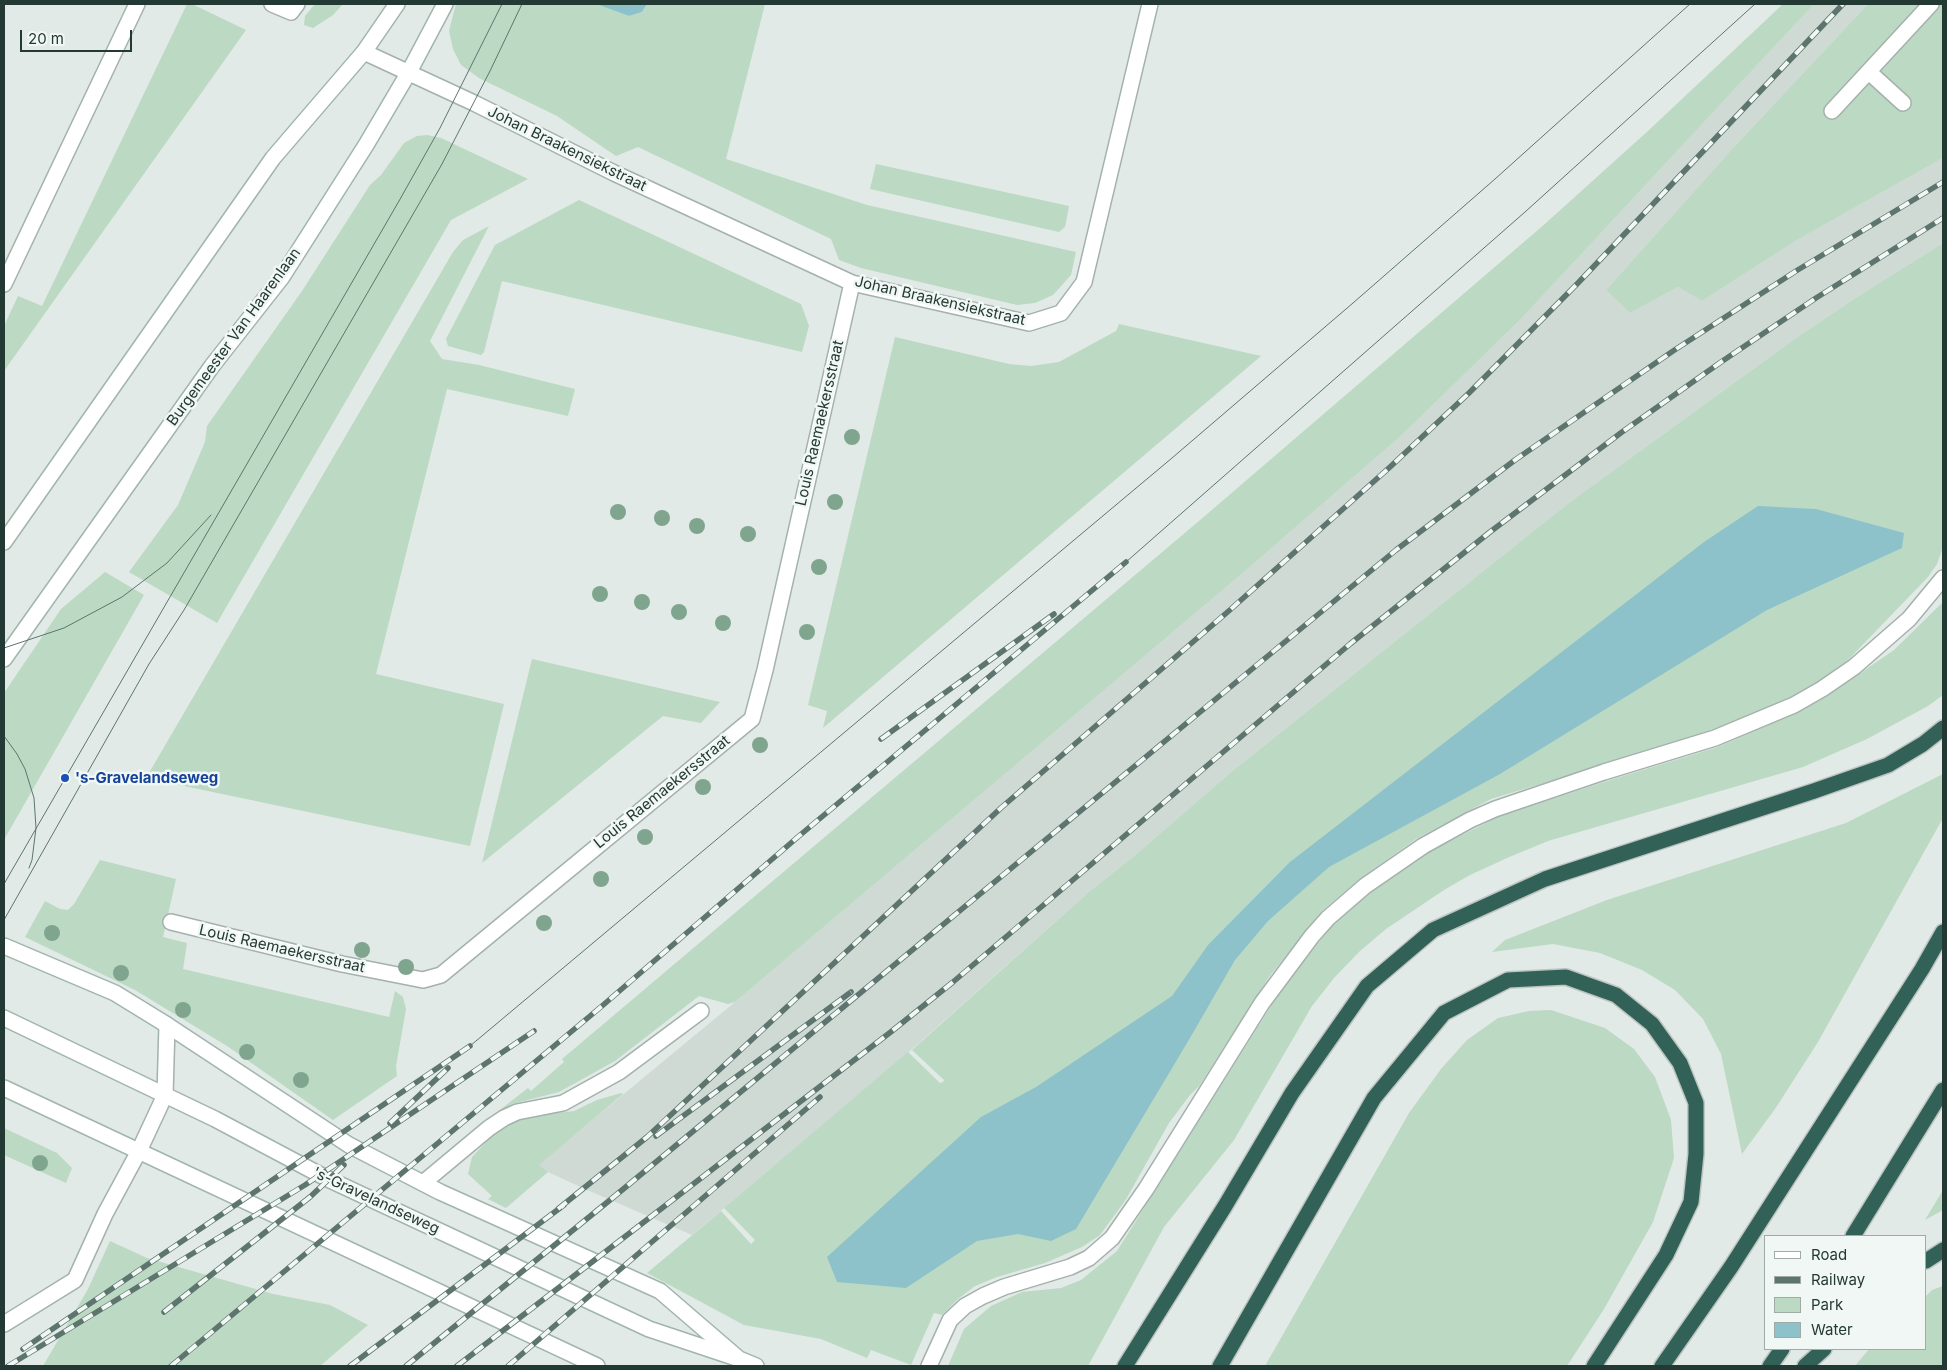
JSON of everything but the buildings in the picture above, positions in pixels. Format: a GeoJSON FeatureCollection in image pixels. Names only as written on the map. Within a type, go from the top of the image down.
{"type":"FeatureCollection","features":[{"type":"Feature","properties":{"kind":"highway"},"geometry":{"type":"LineString","coordinates":[[1125,1366],[1225,1206],[1292,1093],[1367,986],[1434,930],[1545,879],[1888,765],[1923,744],[1943,728]]}},
{"type":"Feature","properties":{"kind":"highway"},"geometry":{"type":"LineString","coordinates":[[1662,1366],[1732,1267],[1922,969],[1943,932]]}},
{"type":"Feature","properties":{"kind":"highway"},"geometry":{"type":"LineString","coordinates":[[1220,1366],[1374,1098],[1444,1013],[1508,980],[1566,977],[1616,995],[1652,1024],[1680,1063],[1696,1103],[1696,1154],[1691,1202],[1666,1255],[1594,1366]]}},
{"type":"Feature","properties":{"kind":"highway"},"geometry":{"type":"LineString","coordinates":[[1854,1235],[1943,1090]]}},
{"type":"Feature","properties":{"kind":"highway"},"geometry":{"type":"LineString","coordinates":[[1927,1260],[1943,1250]]}},
{"type":"Feature","properties":{"kind":"highway"},"geometry":{"type":"LineString","coordinates":[[1770,1366],[1781,1350]]}},
{"type":"Feature","properties":{"kind":"highway"},"geometry":{"type":"LineString","coordinates":[[1805,1366],[1823,1350]]}},
{"type":"Feature","properties":{"kind":"main road"},"geometry":{"type":"LineString","coordinates":[[4,284],[137,4]]}},
{"type":"Feature","properties":{"kind":"main road"},"geometry":{"type":"LineString","coordinates":[[272,4],[294,8]]}},
{"type":"Feature","properties":{"kind":"main road"},"geometry":{"type":"LineString","coordinates":[[4,542],[273,158],[364,52],[397,4]]}},
{"type":"Feature","properties":{"kind":"main road","name":"Burgemeester Van Haarenlaan"},"geometry":{"type":"LineString","coordinates":[[4,658],[212,366],[282,277],[366,146],[409,72],[445,4]]}},
{"type":"Feature","properties":{"kind":"main road","name":"Johan Braakensiekstraat"},"geometry":{"type":"LineString","coordinates":[[364,52],[409,72],[588,160],[852,283],[1029,323],[1062,313],[1084,282],[1150,4]]}},
{"type":"Feature","properties":{"kind":"main road"},"geometry":{"type":"LineString","coordinates":[[1832,111],[1931,4]]}},
{"type":"Feature","properties":{"kind":"main road"},"geometry":{"type":"LineString","coordinates":[[1869,72],[1903,103]]}},
{"type":"Feature","properties":{"kind":"main road","name":"Louis Raemaekersstraat"},"geometry":{"type":"LineString","coordinates":[[171,922],[342,964],[422,980],[441,975],[752,719],[765,670],[852,283]]}},
{"type":"Feature","properties":{"kind":"main road"},"geometry":{"type":"LineString","coordinates":[[929,1366],[950,1320],[965,1306],[1004,1287],[1070,1267],[1089,1258],[1112,1238],[1146,1189],[1262,1003],[1312,936],[1328,918],[1365,886],[1422,846],[1495,809],[1604,772],[1715,738],[1794,705],[1854,667],[1909,619],[1943,578]]}},
{"type":"Feature","properties":{"kind":"main road"},"geometry":{"type":"LineString","coordinates":[[4,946],[115,993],[167,1024],[349,1145],[423,1183],[660,1291],[739,1359]]}},
{"type":"Feature","properties":{"kind":"main road"},"geometry":{"type":"LineString","coordinates":[[423,1183],[504,1118],[517,1112],[564,1103],[619,1072],[702,1011]]}},
{"type":"Feature","properties":{"kind":"main road","name":"'s-Gravelandseweg"},"geometry":{"type":"LineString","coordinates":[[4,1018],[165,1095],[328,1179],[649,1329],[756,1366]]}},
{"type":"Feature","properties":{"kind":"main road"},"geometry":{"type":"LineString","coordinates":[[4,1324],[75,1280],[105,1214],[139,1152],[165,1095],[167,1024]]}},
{"type":"Feature","properties":{"kind":"main road"},"geometry":{"type":"LineString","coordinates":[[4,1088],[597,1366]]}},
{"type":"Feature","properties":{"kind":"shaded area"},"geometry":{"type":"Polygon","coordinates":[[[1814,4],[1868,4],[1733,148],[1606,290],[1630,313],[1678,287],[1702,301],[1797,240],[1943,158],[1943,243],[1796,338],[1570,502],[1230,773],[1133,857],[1090,891],[910,1051],[692,1235],[585,1189],[548,1172],[538,1165],[735,1002],[1244,572],[1403,434],[1519,321],[1814,4]]]}},
{"type":"Feature","properties":{"kind":"green space"},"geometry":{"type":"Polygon","coordinates":[[[187,4],[192,4],[246,30],[4,371],[4,326],[18,296],[42,306],[187,4]]]}},
{"type":"Feature","properties":{"kind":"green space"},"geometry":{"type":"Polygon","coordinates":[[[315,4],[343,4],[333,15],[313,28],[304,25],[305,16],[315,4]]]}},
{"type":"Feature","properties":{"kind":"green space"},"geometry":{"type":"Polygon","coordinates":[[[456,4],[596,4],[629,16],[642,12],[647,4],[765,4],[726,159],[867,205],[1076,252],[1071,275],[1053,295],[1035,303],[1017,305],[861,268],[839,260],[831,239],[638,147],[616,156],[557,116],[479,78],[461,65],[453,49],[449,31],[456,4]]]}},
{"type":"Feature","properties":{"kind":"green space"},"geometry":{"type":"Polygon","coordinates":[[[1783,4],[1814,4],[1519,321],[1403,434],[1244,572],[735,1002],[728,1004],[699,996],[615,1061],[559,1092],[512,1104],[482,1124],[528,1088],[531,1091],[564,1062],[562,1059],[1199,521],[1546,223],[1649,130],[1783,4]]]}},
{"type":"Feature","properties":{"kind":"green space"},"geometry":{"type":"Polygon","coordinates":[[[1868,4],[1943,4],[1943,158],[1797,240],[1702,301],[1678,287],[1630,313],[1606,290],[1733,148],[1868,4]]]}},
{"type":"Feature","properties":{"kind":"green space"},"geometry":{"type":"Polygon","coordinates":[[[427,135],[441,138],[528,179],[451,220],[217,623],[129,572],[178,505],[205,442],[207,426],[302,291],[370,185],[381,175],[404,143],[417,136],[427,135]]]}},
{"type":"Feature","properties":{"kind":"green space"},"geometry":{"type":"Polygon","coordinates":[[[876,164],[1069,206],[1065,227],[1059,232],[870,189],[876,164]]]}},
{"type":"Feature","properties":{"kind":"green space"},"geometry":{"type":"Polygon","coordinates":[[[579,200],[801,304],[809,326],[802,352],[502,281],[484,352],[481,355],[448,346],[446,339],[495,245],[579,200]]]}},
{"type":"Feature","properties":{"kind":"green space"},"geometry":{"type":"Polygon","coordinates":[[[489,226],[430,341],[442,359],[479,365],[575,389],[568,416],[447,389],[376,674],[504,704],[470,846],[146,778],[453,252],[463,240],[489,226]]]}},
{"type":"Feature","properties":{"kind":"green space"},"geometry":{"type":"Polygon","coordinates":[[[1943,243],[1943,547],[1937,564],[1928,577],[1847,661],[1818,683],[1790,699],[1763,711],[1666,746],[1491,799],[1416,839],[1361,878],[1323,910],[1269,977],[1200,1085],[1169,1123],[1125,1201],[1100,1235],[1082,1247],[1045,1263],[997,1277],[975,1286],[942,1315],[934,1313],[911,1365],[871,1350],[867,1358],[821,1339],[744,1325],[647,1273],[721,1211],[751,1244],[755,1240],[724,1208],[908,1052],[940,1083],[943,1082],[944,1080],[912,1050],[1090,891],[1133,857],[1230,773],[1570,502],[1796,338],[1943,243]]]}},
{"type":"Feature","properties":{"kind":"green space"},"geometry":{"type":"Polygon","coordinates":[[[1119,324],[1261,356],[823,728],[827,711],[808,705],[895,337],[1009,364],[1031,366],[1059,362],[1116,331],[1119,324]]]}},
{"type":"Feature","properties":{"kind":"green space"},"geometry":{"type":"Polygon","coordinates":[[[105,572],[144,595],[5,838],[4,693],[61,609],[105,572]]]}},
{"type":"Feature","properties":{"kind":"green space"},"geometry":{"type":"Polygon","coordinates":[[[1943,602],[1943,695],[1928,706],[1867,739],[1803,767],[1548,841],[1507,858],[1470,875],[1444,890],[1386,929],[1360,951],[1334,978],[1312,1006],[1234,1140],[1164,1227],[1088,1366],[948,1366],[964,1329],[991,1306],[1022,1292],[1061,1288],[1081,1280],[1117,1251],[1283,987],[1335,922],[1370,891],[1426,853],[1498,817],[1718,747],[1798,712],[1827,696],[1894,650],[1943,602]]]}},
{"type":"Feature","properties":{"kind":"green space"},"geometry":{"type":"Polygon","coordinates":[[[532,659],[720,702],[701,723],[663,716],[482,863],[532,659]]]}},
{"type":"Feature","properties":{"kind":"green space"},"geometry":{"type":"Polygon","coordinates":[[[1943,774],[1943,818],[1818,1042],[1775,1109],[1742,1154],[1721,1054],[1703,1019],[1675,990],[1642,970],[1600,953],[1553,944],[1492,952],[1505,940],[1607,900],[1846,823],[1943,774]]]}},
{"type":"Feature","properties":{"kind":"green space"},"geometry":{"type":"Polygon","coordinates":[[[100,860],[176,879],[163,937],[187,943],[183,969],[389,1017],[395,991],[403,997],[406,1009],[396,1066],[397,1076],[333,1120],[227,1046],[135,990],[25,937],[45,901],[60,909],[68,910],[74,904],[100,860]]]}},
{"type":"Feature","properties":{"kind":"green space"},"geometry":{"type":"Polygon","coordinates":[[[1551,1010],[1605,1028],[1634,1049],[1655,1077],[1671,1120],[1674,1158],[1653,1222],[1604,1309],[1567,1366],[1265,1366],[1409,1113],[1441,1069],[1467,1040],[1498,1018],[1529,1011],[1551,1010]]]}},
{"type":"Feature","properties":{"kind":"green space"},"geometry":{"type":"Polygon","coordinates":[[[623,1094],[539,1165],[548,1172],[506,1208],[488,1199],[492,1196],[468,1174],[472,1157],[494,1134],[519,1117],[574,1111],[597,1100],[623,1094]]]}},
{"type":"Feature","properties":{"kind":"green space"},"geometry":{"type":"Polygon","coordinates":[[[4,1128],[57,1153],[72,1168],[66,1183],[4,1155],[4,1128]]]}},
{"type":"Feature","properties":{"kind":"green space"},"geometry":{"type":"Polygon","coordinates":[[[1943,1190],[1943,1210],[1925,1220],[1943,1190]]]}},
{"type":"Feature","properties":{"kind":"green space"},"geometry":{"type":"Polygon","coordinates":[[[110,1241],[147,1258],[273,1294],[330,1305],[368,1325],[320,1366],[43,1366],[88,1289],[110,1241]]]}},
{"type":"Feature","properties":{"kind":"green space"},"geometry":{"type":"Polygon","coordinates":[[[1943,1286],[1943,1366],[1855,1366],[1868,1350],[1927,1350],[1927,1295],[1932,1290],[1943,1286]]]}},
{"type":"Feature","properties":{"kind":"water"},"geometry":{"type":"Polygon","coordinates":[[[596,4],[647,4],[642,12],[629,16],[596,4]]]}},
{"type":"Feature","properties":{"kind":"water"},"geometry":{"type":"Polygon","coordinates":[[[1758,506],[1816,509],[1904,533],[1902,548],[1767,610],[1500,774],[1329,867],[1268,921],[1235,960],[1076,1229],[1051,1241],[1018,1234],[977,1241],[906,1288],[837,1282],[827,1257],[981,1117],[1036,1087],[1172,996],[1208,945],[1290,862],[1704,542],[1758,506]]]}},
{"type":"Feature","properties":{"kind":"tram line"},"geometry":{"type":"LineString","coordinates":[[4,884],[399,201],[440,128],[502,4]]}},
{"type":"Feature","properties":{"kind":"tram line"},"geometry":{"type":"LineString","coordinates":[[4,920],[149,664],[184,610],[442,164],[522,4]]}},
{"type":"Feature","properties":{"kind":"tram line"},"geometry":{"type":"LineString","coordinates":[[470,1046],[1172,458],[1495,179],[1690,4]]}},
{"type":"Feature","properties":{"kind":"tram line"},"geometry":{"type":"LineString","coordinates":[[1126,562],[1525,212],[1755,4]]}},
{"type":"Feature","properties":{"kind":"tram line"},"geometry":{"type":"LineString","coordinates":[[4,648],[64,628],[122,597],[167,563],[211,515]]}},
{"type":"Feature","properties":{"kind":"tram line"},"geometry":{"type":"LineString","coordinates":[[4,736],[25,769],[34,798],[36,828],[32,860],[29,868]]}},
{"type":"Feature","properties":{"kind":"railway"},"geometry":{"type":"LineString","coordinates":[[558,1209],[647,1137],[1002,807],[1231,609],[1390,467],[1469,393],[1578,283],[1843,4]]}},
{"type":"Feature","properties":{"kind":"railway"},"geometry":{"type":"LineString","coordinates":[[406,1366],[610,1200],[1396,550],[1515,460],[1673,351],[1796,271],[1943,182]]}},
{"type":"Feature","properties":{"kind":"railway"},"geometry":{"type":"LineString","coordinates":[[457,1366],[953,982],[1350,644],[1490,532],[1622,432],[1721,362],[1816,298],[1943,218]]}},
{"type":"Feature","properties":{"kind":"railway"},"geometry":{"type":"LineString","coordinates":[[171,1366],[602,1006],[799,836],[1126,562]]}},
{"type":"Feature","properties":{"kind":"railway"},"geometry":{"type":"LineString","coordinates":[[881,739],[1054,614]]}},
{"type":"Feature","properties":{"kind":"railway"},"geometry":{"type":"LineString","coordinates":[[656,1136],[851,992]]}},
{"type":"Feature","properties":{"kind":"railway"},"geometry":{"type":"LineString","coordinates":[[8,1366],[305,1185],[534,1031]]}},
{"type":"Feature","properties":{"kind":"railway"},"geometry":{"type":"LineString","coordinates":[[23,1349],[470,1046]]}},
{"type":"Feature","properties":{"kind":"railway"},"geometry":{"type":"LineString","coordinates":[[390,1123],[448,1068]]}},
{"type":"Feature","properties":{"kind":"railway"},"geometry":{"type":"LineString","coordinates":[[508,1366],[820,1097]]}},
{"type":"Feature","properties":{"kind":"railway"},"geometry":{"type":"LineString","coordinates":[[164,1312],[310,1197],[344,1165]]}},
{"type":"Feature","properties":{"kind":"railway"},"geometry":{"type":"LineString","coordinates":[[350,1366],[564,1205]]}},
{"type":"Feature","properties":{"kind":"place","name":"'s-Gravelandseweg"},"geometry":{"type":"Point","coordinates":[65,778]}}]}
